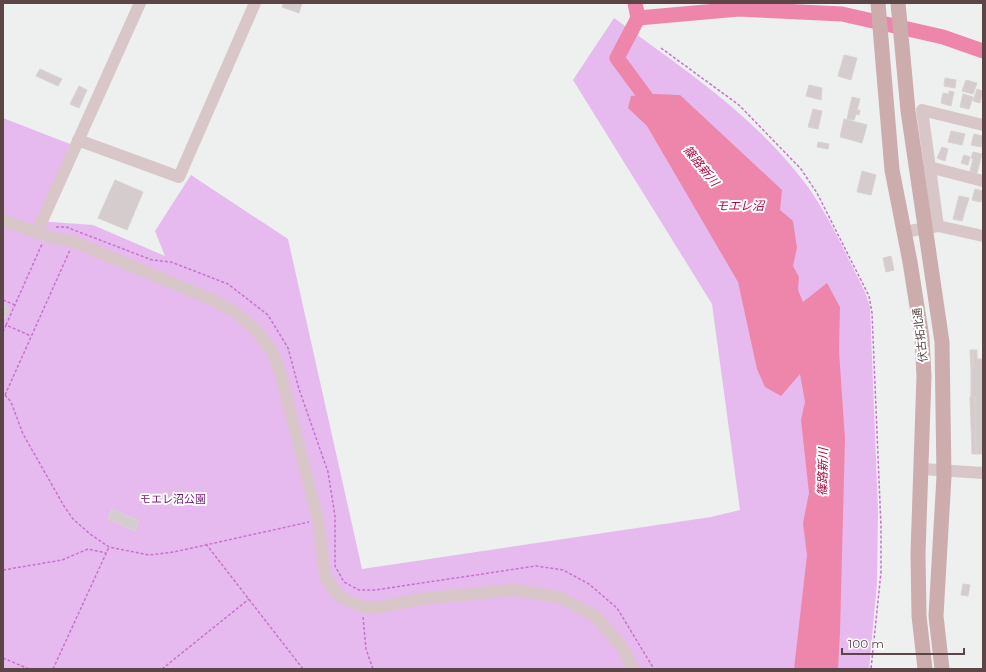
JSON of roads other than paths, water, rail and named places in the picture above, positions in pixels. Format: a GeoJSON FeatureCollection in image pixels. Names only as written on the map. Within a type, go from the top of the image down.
{"type":"FeatureCollection","features":[{"type":"Feature","properties":{"kind":"main road","name":"伏古拓北通"},"geometry":{"type":"LineString","coordinates":[[878,3],[892,170],[922,338],[924,376],[918,553],[919,616],[925,669]]}},
{"type":"Feature","properties":{"kind":"main road","name":"伏古拓北通"},"geometry":{"type":"LineString","coordinates":[[898,3],[908,110],[931,227],[942,342],[944,470],[936,616],[942,669]]}},
{"type":"Feature","properties":{"kind":"street"},"geometry":{"type":"LineString","coordinates":[[40,236],[78,140],[140,3]]}},
{"type":"Feature","properties":{"kind":"street"},"geometry":{"type":"LineString","coordinates":[[78,140],[179,177],[255,3]]}},
{"type":"Feature","properties":{"kind":"street"},"geometry":{"type":"LineString","coordinates":[[931,227],[929,166],[922,110],[983,125]]}},
{"type":"Feature","properties":{"kind":"street"},"geometry":{"type":"LineString","coordinates":[[929,166],[983,180]]}},
{"type":"Feature","properties":{"kind":"street"},"geometry":{"type":"LineString","coordinates":[[3,220],[40,236],[74,242],[213,300],[236,313],[256,330],[272,351],[281,375],[318,520],[325,575],[335,592],[344,599],[364,607],[375,608],[420,599],[514,590],[547,594],[572,602],[595,616],[622,647],[633,669]]}},
{"type":"Feature","properties":{"kind":"street"},"geometry":{"type":"LineString","coordinates":[[904,232],[931,227],[983,236]]}},
{"type":"Feature","properties":{"kind":"street"},"geometry":{"type":"LineString","coordinates":[[922,469],[983,473]]}},
{"type":"Feature","properties":{"kind":"water","name":"モエレ沼"},"geometry":{"type":"Polygon","coordinates":[[[654,94],[680,95],[782,190],[780,210],[793,221],[797,248],[793,266],[799,277],[798,290],[803,302],[827,283],[840,307],[839,351],[845,439],[838,669],[794,669],[807,555],[803,523],[809,493],[801,420],[805,402],[800,374],[781,396],[765,387],[757,369],[738,282],[647,126],[628,108],[631,96],[654,94]]]}},
{"type":"Feature","properties":{"kind":"waterway"},"geometry":{"type":"LineString","coordinates":[[635,3],[638,18]]}},
{"type":"Feature","properties":{"kind":"waterway","name":"篠路新川"},"geometry":{"type":"LineString","coordinates":[[638,18],[739,9],[842,14],[943,37],[983,51]]}},
{"type":"Feature","properties":{"kind":"waterway","name":"篠路新川"},"geometry":{"type":"LineString","coordinates":[[638,18],[617,58],[656,111]]}},
{"type":"Feature","properties":{"kind":"park label","name":"モエレ沼公園"},"geometry":{"type":"Point","coordinates":[173,499]}}]}
